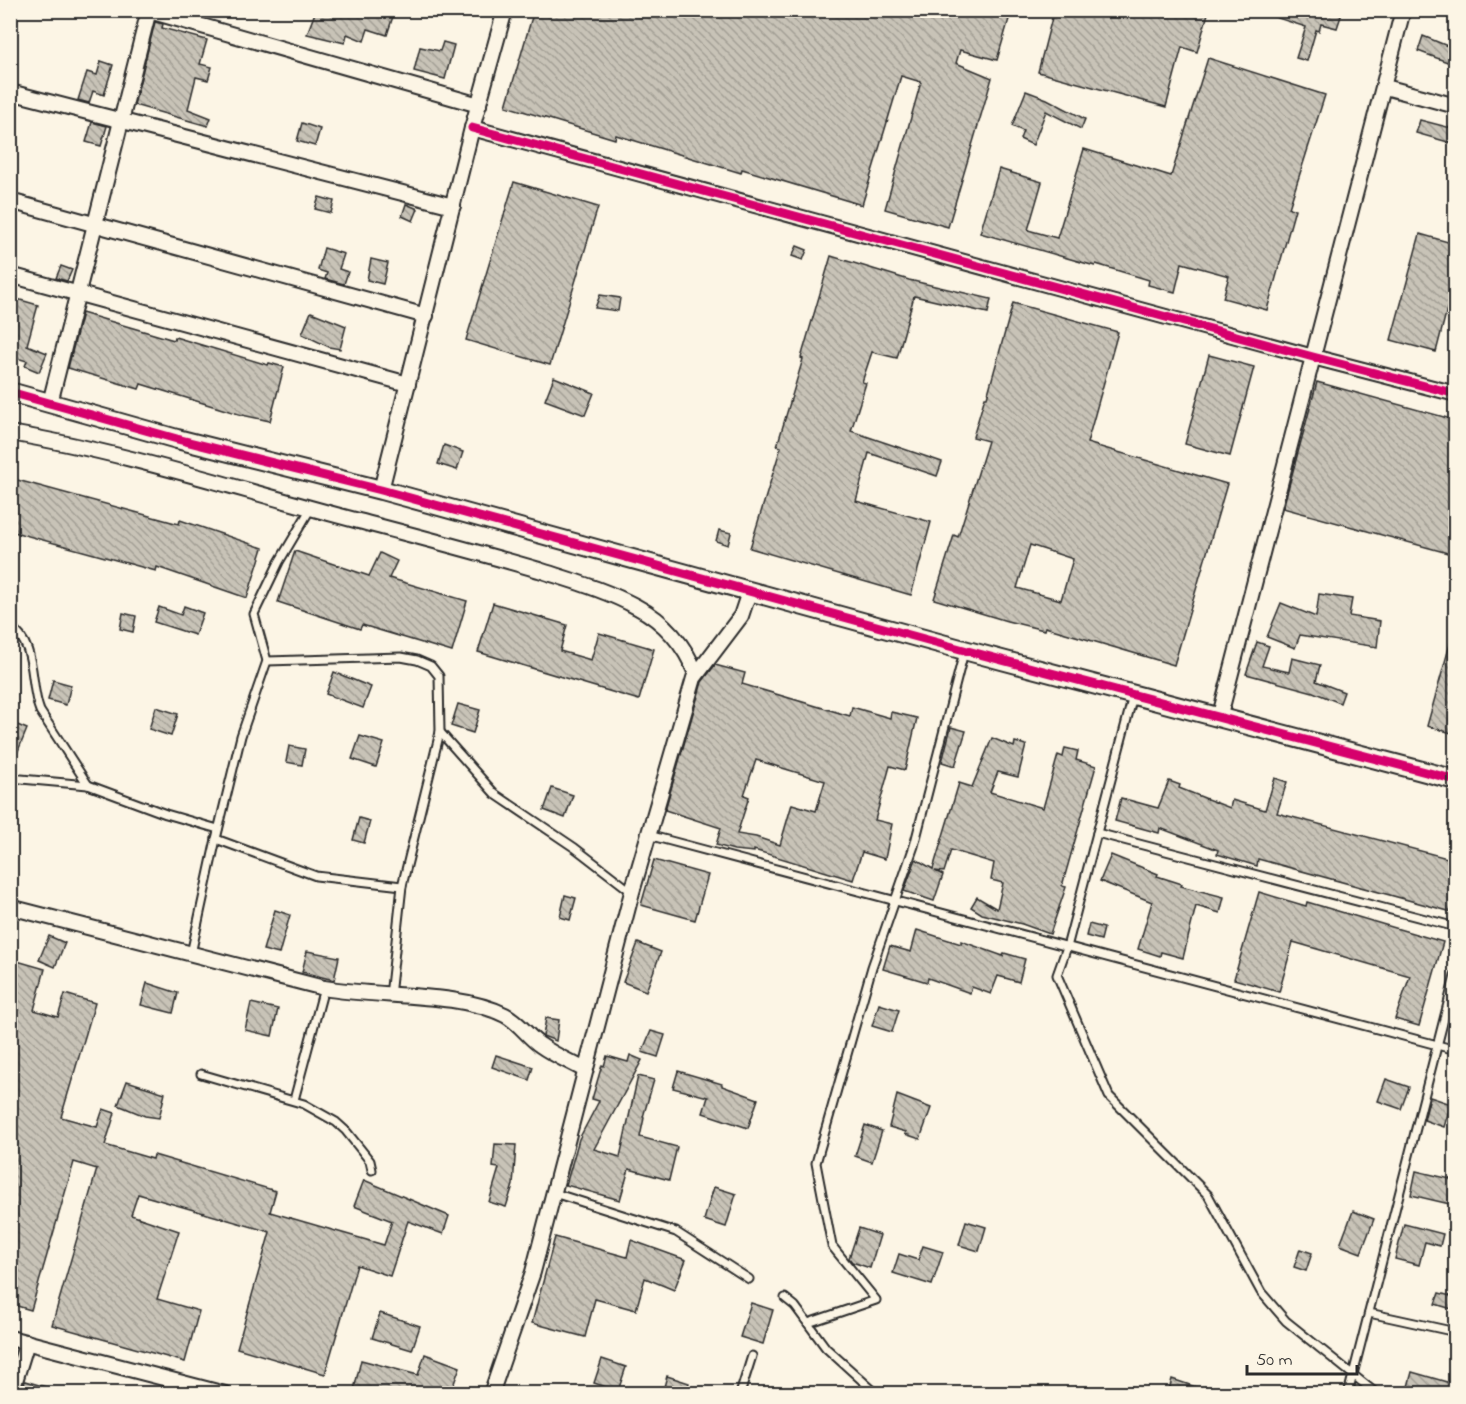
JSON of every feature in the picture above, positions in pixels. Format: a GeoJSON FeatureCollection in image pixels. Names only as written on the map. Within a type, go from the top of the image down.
{"type":"FeatureCollection","features":[{"type":"Feature","properties":{"kind":"street"},"geometry":{"type":"LineString","coordinates":[[381,490],[472,128],[505,10]]}},
{"type":"Feature","properties":{"kind":"street"},"geometry":{"type":"LineString","coordinates":[[1219,719],[1312,357],[1385,87],[1403,10]]}},
{"type":"Feature","properties":{"kind":"street"},"geometry":{"type":"LineString","coordinates":[[50,403],[97,224],[148,11],[479,105]]}},
{"type":"Feature","properties":{"kind":"street"},"geometry":{"type":"LineString","coordinates":[[1385,87],[1455,106]]}},
{"type":"Feature","properties":{"kind":"street"},"geometry":{"type":"LineString","coordinates":[[10,92],[453,206]]}},
{"type":"Feature","properties":{"kind":"street"},"geometry":{"type":"LineString","coordinates":[[472,128],[1455,394]]}},
{"type":"Feature","properties":{"kind":"street"},"geometry":{"type":"LineString","coordinates":[[10,201],[426,316]]}},
{"type":"Feature","properties":{"kind":"street"},"geometry":{"type":"LineString","coordinates":[[10,275],[408,384]]}},
{"type":"Feature","properties":{"kind":"street"},"geometry":{"type":"LineString","coordinates":[[10,392],[177,439],[381,490],[1219,719],[1455,780]]}},
{"type":"Feature","properties":{"kind":"street"},"geometry":{"type":"LineString","coordinates":[[10,433],[108,453],[507,561],[602,590],[639,608],[668,629],[687,654],[696,674]]}},
{"type":"Feature","properties":{"kind":"street"},"geometry":{"type":"LineString","coordinates":[[491,1394],[533,1272],[632,892],[696,674],[741,616],[749,592]]}},
{"type":"Feature","properties":{"kind":"street"},"geometry":{"type":"LineString","coordinates":[[10,907],[324,988],[347,992],[451,1000],[482,1006],[507,1016],[540,1045],[585,1070]]}},
{"type":"Feature","properties":{"kind":"street"},"geometry":{"type":"LineString","coordinates":[[10,1338],[225,1394]]}},
{"type":"Feature","properties":{"kind":"street"},"geometry":{"type":"LineString","coordinates":[[11,1394],[27,1342]]}},
{"type":"Feature","properties":{"kind":"lane"},"geometry":{"type":"LineString","coordinates":[[191,954],[241,736],[267,661],[254,614],[279,561],[311,508]]}},
{"type":"Feature","properties":{"kind":"lane"},"geometry":{"type":"LineString","coordinates":[[10,627],[24,639],[28,650],[35,698],[40,711],[88,785]]}},
{"type":"Feature","properties":{"kind":"lane"},"geometry":{"type":"LineString","coordinates":[[808,1323],[876,1300],[832,1246],[816,1162],[872,967],[914,846],[964,650]]}},
{"type":"Feature","properties":{"kind":"lane"},"geometry":{"type":"LineString","coordinates":[[267,661],[401,657],[431,666],[439,676],[441,732],[402,886],[390,996]]}},
{"type":"Feature","properties":{"kind":"lane"},"geometry":{"type":"LineString","coordinates":[[1133,695],[1058,975],[1109,1096],[1208,1195],[1261,1292],[1273,1307],[1286,1321],[1377,1394]]}},
{"type":"Feature","properties":{"kind":"lane"},"geometry":{"type":"LineString","coordinates":[[441,732],[495,794],[574,848],[632,892]]}},
{"type":"Feature","properties":{"kind":"lane"},"geometry":{"type":"LineString","coordinates":[[10,778],[88,785],[166,814],[218,830]]}},
{"type":"Feature","properties":{"kind":"lane"},"geometry":{"type":"LineString","coordinates":[[1097,833],[1455,927]]}},
{"type":"Feature","properties":{"kind":"lane"},"geometry":{"type":"LineString","coordinates":[[648,835],[1455,1050]]}},
{"type":"Feature","properties":{"kind":"lane"},"geometry":{"type":"LineString","coordinates":[[216,839],[316,876],[402,886]]}},
{"type":"Feature","properties":{"kind":"lane"},"geometry":{"type":"LineString","coordinates":[[1348,1394],[1455,972]]}},
{"type":"Feature","properties":{"kind":"lane"},"geometry":{"type":"LineString","coordinates":[[294,1100],[324,988]]}},
{"type":"Feature","properties":{"kind":"lane"},"geometry":{"type":"LineString","coordinates":[[201,1074],[294,1100],[341,1126],[370,1161],[372,1170]]}},
{"type":"Feature","properties":{"kind":"lane"},"geometry":{"type":"LineString","coordinates":[[554,1193],[676,1232],[749,1279]]}},
{"type":"Feature","properties":{"kind":"lane"},"geometry":{"type":"LineString","coordinates":[[786,1298],[795,1306],[826,1348],[877,1394]]}},
{"type":"Feature","properties":{"kind":"lane"},"geometry":{"type":"LineString","coordinates":[[1369,1313],[1455,1332]]}},
{"type":"Feature","properties":{"kind":"lane"},"geometry":{"type":"LineString","coordinates":[[740,1394],[752,1356]]}},
{"type":"Feature","properties":{"kind":"building"},"geometry":{"type":"Polygon","coordinates":[[[316,10],[395,10],[387,35],[368,29],[364,41],[347,34],[345,43],[307,34],[316,10]]]}},
{"type":"Feature","properties":{"kind":"building"},"geometry":{"type":"Polygon","coordinates":[[[534,10],[979,10],[1009,19],[997,60],[960,50],[956,63],[992,78],[948,227],[885,209],[921,82],[901,76],[862,205],[742,169],[741,173],[616,135],[615,139],[506,106],[534,10]]]}},
{"type":"Feature","properties":{"kind":"building"},"geometry":{"type":"Polygon","coordinates":[[[1054,10],[1209,10],[1197,52],[1182,47],[1166,107],[1038,72],[1054,10]]]}},
{"type":"Feature","properties":{"kind":"building"},"geometry":{"type":"Polygon","coordinates":[[[1263,10],[1343,10],[1337,28],[1321,24],[1319,31],[1316,30],[1307,61],[1296,58],[1306,27],[1262,13],[1263,10]]]}},
{"type":"Feature","properties":{"kind":"building"},"geometry":{"type":"Polygon","coordinates":[[[155,22],[163,24],[162,28],[207,40],[200,64],[212,67],[208,80],[196,77],[188,109],[211,118],[208,126],[134,105],[155,22]]]}},
{"type":"Feature","properties":{"kind":"building"},"geometry":{"type":"Polygon","coordinates":[[[1423,36],[1455,49],[1455,64],[1418,51],[1423,36]]]}},
{"type":"Feature","properties":{"kind":"building"},"geometry":{"type":"Polygon","coordinates":[[[443,42],[454,45],[445,79],[414,71],[420,47],[440,51],[443,42]]]}},
{"type":"Feature","properties":{"kind":"building"},"geometry":{"type":"Polygon","coordinates":[[[1208,58],[1325,95],[1289,208],[1295,209],[1267,310],[1223,298],[1229,276],[1182,263],[1175,292],[1148,285],[1149,280],[980,233],[999,169],[1042,182],[1028,230],[1057,238],[1084,149],[1171,176],[1208,58]]]}},
{"type":"Feature","properties":{"kind":"building"},"geometry":{"type":"Polygon","coordinates":[[[101,61],[113,65],[104,95],[93,91],[89,103],[78,100],[87,72],[97,75],[101,61]]]}},
{"type":"Feature","properties":{"kind":"building"},"geometry":{"type":"Polygon","coordinates":[[[1026,91],[1085,119],[1081,129],[1046,111],[1033,145],[1020,139],[1023,131],[1012,126],[1026,91]]]}},
{"type":"Feature","properties":{"kind":"building"},"geometry":{"type":"Polygon","coordinates":[[[1420,120],[1455,129],[1455,144],[1416,133],[1420,120]]]}},
{"type":"Feature","properties":{"kind":"building"},"geometry":{"type":"Polygon","coordinates":[[[92,122],[107,126],[101,146],[86,142],[92,122]]]}},
{"type":"Feature","properties":{"kind":"building"},"geometry":{"type":"Polygon","coordinates":[[[302,123],[320,129],[315,146],[297,141],[302,123]]]}},
{"type":"Feature","properties":{"kind":"building"},"geometry":{"type":"Polygon","coordinates":[[[514,182],[598,207],[550,365],[466,340],[514,182]]]}},
{"type":"Feature","properties":{"kind":"building"},"geometry":{"type":"Polygon","coordinates":[[[319,197],[334,201],[331,213],[315,209],[319,197]]]}},
{"type":"Feature","properties":{"kind":"building"},"geometry":{"type":"Polygon","coordinates":[[[406,204],[418,209],[413,221],[402,216],[406,204]]]}},
{"type":"Feature","properties":{"kind":"building"},"geometry":{"type":"Polygon","coordinates":[[[1420,234],[1455,244],[1455,278],[1436,352],[1391,340],[1420,234]]]}},
{"type":"Feature","properties":{"kind":"building"},"geometry":{"type":"Polygon","coordinates":[[[797,246],[807,250],[803,260],[792,256],[797,246]]]}},
{"type":"Feature","properties":{"kind":"building"},"geometry":{"type":"Polygon","coordinates":[[[324,248],[344,254],[339,269],[348,272],[344,284],[325,279],[327,273],[318,270],[324,248]]]}},
{"type":"Feature","properties":{"kind":"building"},"geometry":{"type":"Polygon","coordinates":[[[831,256],[909,280],[991,299],[988,313],[914,296],[897,358],[872,352],[862,382],[866,383],[851,431],[942,462],[937,476],[869,453],[856,501],[931,522],[911,595],[750,548],[781,447],[777,446],[831,256]]]}},
{"type":"Feature","properties":{"kind":"building"},"geometry":{"type":"Polygon","coordinates":[[[371,259],[388,263],[383,284],[367,280],[371,259]]]}},
{"type":"Feature","properties":{"kind":"building"},"geometry":{"type":"Polygon","coordinates":[[[61,266],[72,270],[67,281],[56,278],[61,266]]]}},
{"type":"Feature","properties":{"kind":"building"},"geometry":{"type":"Polygon","coordinates":[[[600,295],[620,298],[618,311],[595,308],[600,295]]]}},
{"type":"Feature","properties":{"kind":"building"},"geometry":{"type":"Polygon","coordinates":[[[10,297],[38,305],[27,345],[47,353],[39,372],[25,366],[27,361],[10,356],[10,297]]]}},
{"type":"Feature","properties":{"kind":"building"},"geometry":{"type":"Polygon","coordinates":[[[1013,303],[1118,332],[1087,443],[1227,484],[1174,665],[1045,627],[1044,630],[1007,621],[934,599],[954,535],[958,537],[988,441],[973,437],[985,397],[987,397],[1013,303]],[[1030,545],[1017,588],[1061,600],[1073,559],[1030,545]]]}},
{"type":"Feature","properties":{"kind":"building"},"geometry":{"type":"Polygon","coordinates":[[[311,312],[346,326],[340,349],[329,347],[302,334],[311,312]]]}},
{"type":"Feature","properties":{"kind":"building"},"geometry":{"type":"Polygon","coordinates":[[[82,313],[174,340],[175,337],[268,365],[269,363],[284,367],[270,421],[242,415],[141,384],[139,389],[68,368],[82,313]]]}},
{"type":"Feature","properties":{"kind":"building"},"geometry":{"type":"Polygon","coordinates":[[[1209,355],[1254,367],[1230,456],[1185,444],[1209,355]]]}},
{"type":"Feature","properties":{"kind":"building"},"geometry":{"type":"Polygon","coordinates":[[[554,377],[594,393],[585,415],[545,400],[554,377]]]}},
{"type":"Feature","properties":{"kind":"building"},"geometry":{"type":"Polygon","coordinates":[[[1317,382],[1455,420],[1455,555],[1283,508],[1317,382]]]}},
{"type":"Feature","properties":{"kind":"building"},"geometry":{"type":"Polygon","coordinates":[[[444,445],[463,452],[457,470],[438,464],[444,445]]]}},
{"type":"Feature","properties":{"kind":"building"},"geometry":{"type":"Polygon","coordinates":[[[10,478],[179,524],[180,520],[263,548],[247,598],[157,567],[156,571],[10,531],[10,478]]]}},
{"type":"Feature","properties":{"kind":"building"},"geometry":{"type":"Polygon","coordinates":[[[719,530],[731,533],[728,545],[716,541],[719,530]]]}},
{"type":"Feature","properties":{"kind":"building"},"geometry":{"type":"Polygon","coordinates":[[[295,551],[369,576],[380,553],[397,561],[389,578],[467,601],[452,652],[362,625],[360,629],[278,602],[295,551]]]}},
{"type":"Feature","properties":{"kind":"building"},"geometry":{"type":"Polygon","coordinates":[[[1319,594],[1352,599],[1349,616],[1380,621],[1377,647],[1300,635],[1295,648],[1267,637],[1281,603],[1316,617],[1319,594]]]}},
{"type":"Feature","properties":{"kind":"building"},"geometry":{"type":"Polygon","coordinates":[[[493,603],[567,625],[560,651],[591,660],[599,633],[654,649],[639,700],[478,652],[493,603]]]}},
{"type":"Feature","properties":{"kind":"building"},"geometry":{"type":"Polygon","coordinates":[[[184,606],[203,613],[195,635],[154,622],[159,607],[181,615],[184,606]]]}},
{"type":"Feature","properties":{"kind":"building"},"geometry":{"type":"Polygon","coordinates":[[[123,613],[136,616],[133,632],[120,629],[123,613]]]}},
{"type":"Feature","properties":{"kind":"building"},"geometry":{"type":"Polygon","coordinates":[[[1452,637],[1455,637],[1455,734],[1427,726],[1452,637]]]}},
{"type":"Feature","properties":{"kind":"building"},"geometry":{"type":"Polygon","coordinates":[[[1257,642],[1269,646],[1262,666],[1289,672],[1292,658],[1320,665],[1316,681],[1344,692],[1340,703],[1313,692],[1246,674],[1257,642]]]}},
{"type":"Feature","properties":{"kind":"building"},"geometry":{"type":"Polygon","coordinates":[[[715,665],[745,673],[742,684],[850,716],[852,707],[890,718],[891,712],[917,718],[905,770],[890,766],[875,820],[892,824],[885,859],[862,852],[853,880],[754,850],[754,852],[734,850],[716,845],[721,828],[665,810],[702,682],[715,665]],[[756,760],[744,795],[749,797],[737,834],[756,837],[780,845],[792,804],[816,811],[825,781],[756,760]]]}},
{"type":"Feature","properties":{"kind":"building"},"geometry":{"type":"Polygon","coordinates":[[[334,672],[371,687],[363,708],[326,694],[334,672]]]}},
{"type":"Feature","properties":{"kind":"building"},"geometry":{"type":"Polygon","coordinates":[[[53,680],[71,685],[66,705],[48,700],[53,680]]]}},
{"type":"Feature","properties":{"kind":"building"},"geometry":{"type":"Polygon","coordinates":[[[458,704],[480,710],[473,733],[451,726],[458,704]]]}},
{"type":"Feature","properties":{"kind":"building"},"geometry":{"type":"Polygon","coordinates":[[[156,707],[178,714],[171,736],[149,729],[156,707]]]}},
{"type":"Feature","properties":{"kind":"building"},"geometry":{"type":"Polygon","coordinates":[[[10,722],[27,729],[11,768],[10,768],[10,722]]]}},
{"type":"Feature","properties":{"kind":"building"},"geometry":{"type":"Polygon","coordinates":[[[951,727],[966,731],[955,766],[942,762],[951,727]]]}},
{"type":"Feature","properties":{"kind":"building"},"geometry":{"type":"Polygon","coordinates":[[[360,736],[384,743],[376,767],[352,759],[360,736]]]}},
{"type":"Feature","properties":{"kind":"building"},"geometry":{"type":"Polygon","coordinates":[[[992,738],[1014,747],[1015,742],[1026,745],[1018,777],[998,772],[990,792],[1043,808],[1058,755],[1063,757],[1065,748],[1078,751],[1076,760],[1096,766],[1062,886],[1066,887],[1050,934],[982,914],[971,907],[977,897],[997,909],[1003,883],[991,880],[994,863],[951,850],[944,872],[935,871],[943,875],[934,901],[904,891],[916,859],[933,869],[959,783],[972,787],[992,738]]]}},
{"type":"Feature","properties":{"kind":"building"},"geometry":{"type":"Polygon","coordinates":[[[289,746],[305,749],[302,765],[286,762],[289,746]]]}},
{"type":"Feature","properties":{"kind":"building"},"geometry":{"type":"Polygon","coordinates":[[[1275,778],[1287,782],[1277,813],[1455,860],[1455,899],[1452,912],[1258,859],[1257,866],[1217,854],[1218,850],[1160,828],[1159,833],[1115,821],[1121,798],[1158,808],[1169,781],[1180,785],[1179,788],[1230,808],[1232,800],[1265,810],[1275,778]]]}},
{"type":"Feature","properties":{"kind":"building"},"geometry":{"type":"Polygon","coordinates":[[[552,788],[573,795],[565,818],[544,810],[552,788]]]}},
{"type":"Feature","properties":{"kind":"building"},"geometry":{"type":"Polygon","coordinates":[[[359,818],[370,821],[364,843],[353,840],[359,818]]]}},
{"type":"Feature","properties":{"kind":"building"},"geometry":{"type":"Polygon","coordinates":[[[1111,855],[1158,874],[1157,876],[1182,884],[1181,886],[1224,897],[1220,913],[1196,906],[1183,958],[1161,952],[1160,956],[1138,949],[1152,902],[1100,881],[1111,855]]]}},
{"type":"Feature","properties":{"kind":"building"},"geometry":{"type":"Polygon","coordinates":[[[654,860],[708,875],[695,920],[641,905],[654,860]]]}},
{"type":"Feature","properties":{"kind":"building"},"geometry":{"type":"Polygon","coordinates":[[[1259,892],[1306,906],[1307,902],[1443,942],[1419,1026],[1395,1019],[1410,976],[1293,942],[1279,992],[1234,979],[1259,892]]]}},
{"type":"Feature","properties":{"kind":"building"},"geometry":{"type":"Polygon","coordinates":[[[565,895],[576,898],[570,920],[560,917],[565,895]]]}},
{"type":"Feature","properties":{"kind":"building"},"geometry":{"type":"Polygon","coordinates":[[[275,910],[290,915],[279,954],[263,950],[275,910]]]}},
{"type":"Feature","properties":{"kind":"building"},"geometry":{"type":"Polygon","coordinates":[[[1089,924],[1104,928],[1101,940],[1086,936],[1089,924]]]}},
{"type":"Feature","properties":{"kind":"building"},"geometry":{"type":"Polygon","coordinates":[[[917,930],[961,944],[961,941],[1003,956],[1004,953],[1025,959],[1019,982],[998,976],[991,994],[972,987],[970,993],[928,978],[927,982],[883,969],[890,946],[911,952],[917,930]]]}},
{"type":"Feature","properties":{"kind":"building"},"geometry":{"type":"Polygon","coordinates":[[[49,936],[65,943],[55,967],[39,960],[49,936]]]}},
{"type":"Feature","properties":{"kind":"building"},"geometry":{"type":"Polygon","coordinates":[[[638,943],[661,952],[646,991],[623,982],[638,943]]]}},
{"type":"Feature","properties":{"kind":"building"},"geometry":{"type":"Polygon","coordinates":[[[307,951],[339,957],[334,980],[302,972],[307,951]]]}},
{"type":"Feature","properties":{"kind":"building"},"geometry":{"type":"Polygon","coordinates":[[[10,959],[45,969],[34,1010],[58,1017],[65,994],[95,1003],[61,1117],[97,1127],[103,1109],[115,1113],[105,1145],[153,1159],[154,1155],[276,1191],[270,1212],[384,1245],[392,1221],[354,1206],[364,1180],[449,1216],[443,1234],[408,1221],[390,1276],[357,1265],[325,1374],[237,1348],[270,1232],[138,1194],[131,1215],[179,1231],[157,1299],[199,1311],[185,1362],[52,1325],[97,1169],[74,1162],[31,1310],[10,1304],[10,959]]]}},
{"type":"Feature","properties":{"kind":"building"},"geometry":{"type":"Polygon","coordinates":[[[147,983],[178,993],[173,1013],[141,1005],[147,983]]]}},
{"type":"Feature","properties":{"kind":"building"},"geometry":{"type":"Polygon","coordinates":[[[251,1003],[278,1009],[272,1036],[245,1030],[251,1003]]]}},
{"type":"Feature","properties":{"kind":"building"},"geometry":{"type":"Polygon","coordinates":[[[879,1004],[899,1010],[892,1032],[872,1026],[879,1004]]]}},
{"type":"Feature","properties":{"kind":"building"},"geometry":{"type":"Polygon","coordinates":[[[546,1018],[559,1020],[556,1041],[543,1036],[546,1018]]]}},
{"type":"Feature","properties":{"kind":"building"},"geometry":{"type":"Polygon","coordinates":[[[651,1031],[665,1035],[658,1057],[642,1052],[651,1031]]]}},
{"type":"Feature","properties":{"kind":"building"},"geometry":{"type":"Polygon","coordinates":[[[496,1055],[533,1067],[529,1080],[492,1067],[496,1055]]]}},
{"type":"Feature","properties":{"kind":"building"},"geometry":{"type":"Polygon","coordinates":[[[630,1055],[642,1060],[594,1149],[620,1157],[638,1076],[654,1080],[643,1117],[640,1137],[677,1147],[669,1180],[629,1169],[620,1200],[566,1185],[579,1139],[599,1101],[592,1099],[602,1065],[604,1066],[607,1056],[628,1062],[630,1055]]]}},
{"type":"Feature","properties":{"kind":"building"},"geometry":{"type":"Polygon","coordinates":[[[678,1071],[722,1084],[722,1086],[758,1099],[748,1128],[703,1113],[708,1097],[673,1088],[678,1071]]]}},
{"type":"Feature","properties":{"kind":"building"},"geometry":{"type":"Polygon","coordinates":[[[1386,1079],[1409,1087],[1401,1109],[1378,1101],[1386,1079]]]}},
{"type":"Feature","properties":{"kind":"building"},"geometry":{"type":"Polygon","coordinates":[[[127,1081],[165,1093],[159,1118],[145,1116],[118,1105],[127,1081]]]}},
{"type":"Feature","properties":{"kind":"building"},"geometry":{"type":"Polygon","coordinates":[[[897,1095],[931,1108],[920,1139],[889,1127],[897,1095]]]}},
{"type":"Feature","properties":{"kind":"building"},"geometry":{"type":"Polygon","coordinates":[[[1430,1097],[1451,1104],[1444,1127],[1424,1120],[1430,1097]]]}},
{"type":"Feature","properties":{"kind":"building"},"geometry":{"type":"Polygon","coordinates":[[[865,1125],[882,1131],[872,1162],[855,1156],[865,1125]]]}},
{"type":"Feature","properties":{"kind":"building"},"geometry":{"type":"Polygon","coordinates":[[[495,1144],[516,1145],[513,1185],[506,1207],[489,1202],[499,1168],[493,1167],[495,1144]]]}},
{"type":"Feature","properties":{"kind":"building"},"geometry":{"type":"Polygon","coordinates":[[[1416,1171],[1455,1180],[1454,1205],[1411,1195],[1416,1171]]]}},
{"type":"Feature","properties":{"kind":"building"},"geometry":{"type":"Polygon","coordinates":[[[714,1187],[736,1194],[726,1227],[704,1220],[714,1187]]]}},
{"type":"Feature","properties":{"kind":"building"},"geometry":{"type":"Polygon","coordinates":[[[1353,1211],[1374,1219],[1361,1253],[1340,1245],[1353,1211]]]}},
{"type":"Feature","properties":{"kind":"building"},"geometry":{"type":"Polygon","coordinates":[[[966,1221],[986,1227],[979,1251],[959,1245],[966,1221]]]}},
{"type":"Feature","properties":{"kind":"building"},"geometry":{"type":"Polygon","coordinates":[[[1404,1224],[1443,1234],[1440,1246],[1425,1242],[1419,1265],[1395,1259],[1404,1224]]]}},
{"type":"Feature","properties":{"kind":"building"},"geometry":{"type":"Polygon","coordinates":[[[859,1228],[880,1235],[870,1268],[852,1262],[849,1258],[859,1228]]]}},
{"type":"Feature","properties":{"kind":"building"},"geometry":{"type":"Polygon","coordinates":[[[555,1237],[627,1257],[631,1240],[686,1260],[674,1290],[645,1278],[636,1310],[595,1299],[585,1337],[532,1323],[555,1237]]]}},
{"type":"Feature","properties":{"kind":"building"},"geometry":{"type":"Polygon","coordinates":[[[923,1246],[943,1252],[932,1285],[893,1273],[899,1254],[918,1260],[923,1246]]]}},
{"type":"Feature","properties":{"kind":"building"},"geometry":{"type":"Polygon","coordinates":[[[1300,1249],[1312,1253],[1306,1271],[1294,1267],[1300,1249]]]}},
{"type":"Feature","properties":{"kind":"building"},"geometry":{"type":"Polygon","coordinates":[[[1439,1293],[1455,1297],[1452,1309],[1435,1304],[1439,1293]]]}},
{"type":"Feature","properties":{"kind":"building"},"geometry":{"type":"Polygon","coordinates":[[[751,1303],[773,1310],[763,1344],[740,1337],[751,1303]]]}},
{"type":"Feature","properties":{"kind":"building"},"geometry":{"type":"Polygon","coordinates":[[[380,1313],[420,1326],[412,1350],[372,1338],[380,1313]]]}},
{"type":"Feature","properties":{"kind":"building"},"geometry":{"type":"Polygon","coordinates":[[[425,1354],[460,1367],[450,1394],[353,1394],[361,1360],[418,1375],[425,1354]]]}},
{"type":"Feature","properties":{"kind":"building"},"geometry":{"type":"Polygon","coordinates":[[[602,1359],[626,1367],[618,1391],[594,1383],[602,1359]]]}},
{"type":"Feature","properties":{"kind":"building"},"geometry":{"type":"Polygon","coordinates":[[[1412,1372],[1454,1384],[1452,1394],[1406,1394],[1412,1372]]]}},
{"type":"Feature","properties":{"kind":"building"},"geometry":{"type":"Polygon","coordinates":[[[667,1376],[689,1383],[686,1394],[662,1394],[667,1376]]]}},
{"type":"Feature","properties":{"kind":"building"},"geometry":{"type":"Polygon","coordinates":[[[1172,1379],[1208,1391],[1208,1394],[1168,1394],[1172,1379]]]}},
{"type":"Feature","properties":{"kind":"building"},"geometry":{"type":"Polygon","coordinates":[[[25,1381],[57,1390],[57,1394],[22,1394],[25,1381]]]}},
{"type":"Feature","properties":{"kind":"cycle path"},"geometry":{"type":"LineString","coordinates":[[472,128],[1456,394]]}},
{"type":"Feature","properties":{"kind":"cycle path"},"geometry":{"type":"LineString","coordinates":[[10,392],[177,439],[381,490],[964,650],[1456,780]]}}]}
